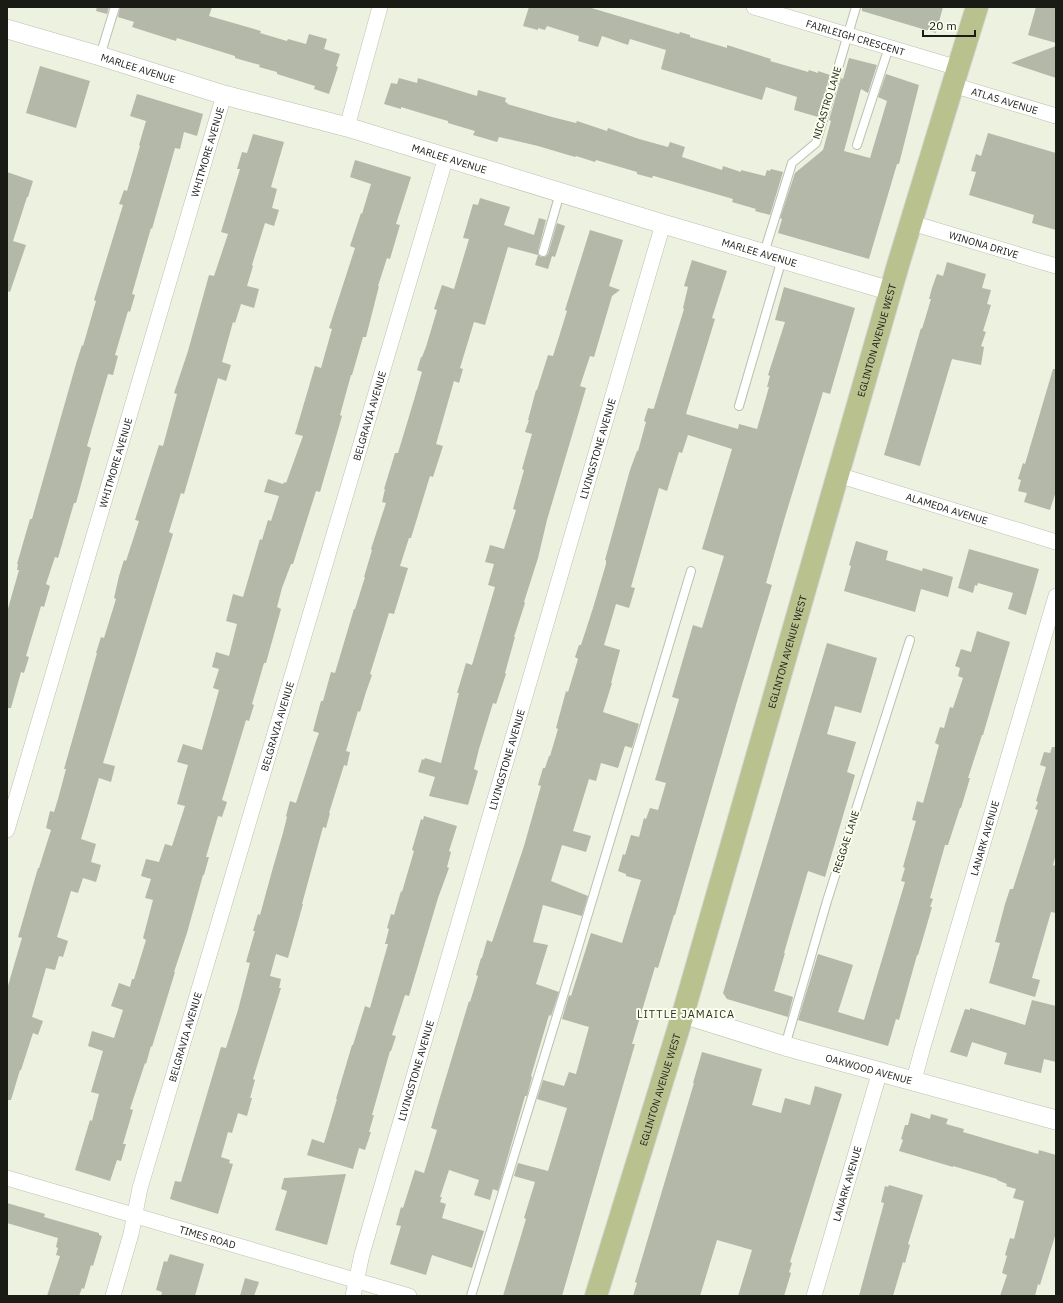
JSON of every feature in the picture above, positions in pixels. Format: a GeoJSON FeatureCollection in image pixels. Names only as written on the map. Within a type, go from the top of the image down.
{"type":"FeatureCollection","features":[{"type":"Feature","properties":{"kind":"main road","name":"EGLINTON AVENUE WEST"},"geometry":{"type":"LineString","coordinates":[[596,1296],[683,1014],[891,291],[955,76],[978,7]]}},
{"type":"Feature","properties":{"kind":"street"},"geometry":{"type":"LineString","coordinates":[[347,127],[380,7]]}},
{"type":"Feature","properties":{"kind":"street","name":"FAIRLEIGH CRESCENT"},"geometry":{"type":"LineString","coordinates":[[754,7],[889,48],[955,76]]}},
{"type":"Feature","properties":{"kind":"street","name":"MARLEE AVENUE"},"geometry":{"type":"LineString","coordinates":[[7,30],[100,56],[224,95],[347,127],[560,193],[891,291]]}},
{"type":"Feature","properties":{"kind":"street","name":"ATLAS AVENUE"},"geometry":{"type":"LineString","coordinates":[[955,76],[1056,116]]}},
{"type":"Feature","properties":{"kind":"street","name":"WHITMORE AVENUE"},"geometry":{"type":"LineString","coordinates":[[7,830],[224,95]]}},
{"type":"Feature","properties":{"kind":"street","name":"BELGRAVIA AVENUE"},"geometry":{"type":"LineString","coordinates":[[113,1296],[130,1238],[140,1188],[446,157]]}},
{"type":"Feature","properties":{"kind":"street","name":"WINONA DRIVE"},"geometry":{"type":"LineString","coordinates":[[912,223],[1056,266]]}},
{"type":"Feature","properties":{"kind":"street","name":"LIVINGSTONE AVENUE"},"geometry":{"type":"LineString","coordinates":[[353,1296],[362,1254],[663,224]]}},
{"type":"Feature","properties":{"kind":"street","name":"ALAMEDA AVENUE"},"geometry":{"type":"LineString","coordinates":[[838,475],[1056,542]]}},
{"type":"Feature","properties":{"kind":"street","name":"LANARK AVENUE"},"geometry":{"type":"LineString","coordinates":[[914,1080],[926,1034],[1056,596]]}},
{"type":"Feature","properties":{"kind":"street","name":"OAKWOOD AVENUE"},"geometry":{"type":"LineString","coordinates":[[683,1014],[785,1046],[1056,1120]]}},
{"type":"Feature","properties":{"kind":"street","name":"LANARK AVENUE"},"geometry":{"type":"LineString","coordinates":[[814,1296],[880,1071]]}},
{"type":"Feature","properties":{"kind":"street","name":"TIMES ROAD"},"geometry":{"type":"LineString","coordinates":[[7,1178],[409,1296]]}},
{"type":"Feature","properties":{"kind":"lane"},"geometry":{"type":"LineString","coordinates":[[100,56],[115,7]]}},
{"type":"Feature","properties":{"kind":"lane","name":"NICASTRO LANE"},"geometry":{"type":"LineString","coordinates":[[739,406],[773,256],[792,163],[816,143],[856,7]]}},
{"type":"Feature","properties":{"kind":"lane"},"geometry":{"type":"LineString","coordinates":[[857,145],[889,48]]}},
{"type":"Feature","properties":{"kind":"lane"},"geometry":{"type":"LineString","coordinates":[[543,252],[560,193]]}},
{"type":"Feature","properties":{"kind":"lane"},"geometry":{"type":"LineString","coordinates":[[471,1296],[691,571]]}},
{"type":"Feature","properties":{"kind":"lane","name":"REGGAE LANE"},"geometry":{"type":"LineString","coordinates":[[785,1046],[827,901],[910,640]]}},
{"type":"Feature","properties":{"kind":"building"},"geometry":{"type":"Polygon","coordinates":[[[97,7],[109,7],[107,14],[96,11],[97,7]]]}},
{"type":"Feature","properties":{"kind":"building"},"geometry":{"type":"Polygon","coordinates":[[[120,7],[212,7],[209,16],[261,31],[260,33],[287,41],[288,39],[306,44],[309,34],[327,39],[324,49],[340,54],[336,66],[338,67],[329,94],[314,89],[315,86],[277,74],[277,72],[259,67],[260,65],[235,58],[235,56],[177,38],[176,41],[132,27],[134,22],[118,17],[120,7]]]}},
{"type":"Feature","properties":{"kind":"building"},"geometry":{"type":"Polygon","coordinates":[[[529,7],[588,7],[679,34],[680,32],[690,35],[690,37],[727,48],[727,45],[771,59],[770,61],[808,72],[809,70],[818,73],[818,71],[830,75],[818,117],[794,110],[797,97],[766,87],[762,100],[661,69],[666,50],[630,39],[628,45],[602,36],[598,47],[578,41],[579,36],[547,26],[545,30],[538,28],[538,30],[523,26],[529,7]]]}},
{"type":"Feature","properties":{"kind":"building"},"geometry":{"type":"Polygon","coordinates":[[[862,7],[943,7],[936,33],[862,11],[862,7]]]}},
{"type":"Feature","properties":{"kind":"building"},"geometry":{"type":"Polygon","coordinates":[[[1036,7],[1056,7],[1056,43],[1028,35],[1036,7]]]}},
{"type":"Feature","properties":{"kind":"building"},"geometry":{"type":"Polygon","coordinates":[[[1056,46],[1056,78],[1011,63],[1056,46]]]}},
{"type":"Feature","properties":{"kind":"building"},"geometry":{"type":"Polygon","coordinates":[[[849,58],[877,65],[868,93],[861,89],[844,151],[870,158],[887,101],[878,97],[886,74],[919,85],[899,164],[897,164],[869,259],[778,233],[782,219],[780,218],[795,173],[823,150],[831,121],[829,120],[841,78],[843,79],[849,58]]]}},
{"type":"Feature","properties":{"kind":"building"},"geometry":{"type":"Polygon","coordinates":[[[40,66],[90,81],[76,128],[26,113],[40,66]]]}},
{"type":"Feature","properties":{"kind":"building"},"geometry":{"type":"Polygon","coordinates":[[[399,78],[417,83],[418,78],[477,96],[478,90],[506,98],[505,102],[508,103],[507,104],[552,117],[576,123],[577,121],[607,131],[608,128],[668,147],[670,142],[685,147],[682,157],[722,170],[723,166],[741,172],[741,170],[765,176],[767,170],[770,171],[771,169],[783,172],[770,215],[732,202],[733,199],[654,176],[652,178],[596,160],[595,162],[499,137],[497,142],[473,135],[475,131],[448,123],[448,121],[401,107],[401,109],[384,104],[391,83],[397,84],[399,78]]]}},
{"type":"Feature","properties":{"kind":"building"},"geometry":{"type":"Polygon","coordinates":[[[137,94],[203,114],[197,136],[184,132],[180,149],[175,148],[132,294],[135,295],[130,312],[128,311],[115,355],[118,356],[113,375],[108,374],[87,446],[91,448],[76,503],[74,503],[58,558],[55,557],[46,584],[50,586],[44,607],[41,606],[26,656],[29,657],[24,673],[21,672],[11,708],[7,708],[7,612],[19,570],[17,570],[17,564],[30,519],[32,519],[76,364],[82,345],[83,346],[96,301],[94,300],[123,205],[119,204],[124,190],[127,191],[140,146],[139,145],[146,121],[130,116],[137,94]]]}},
{"type":"Feature","properties":{"kind":"building"},"geometry":{"type":"Polygon","coordinates":[[[988,133],[1056,153],[1056,230],[1032,223],[1034,215],[969,195],[976,172],[971,171],[976,154],[981,156],[988,133]]]}},
{"type":"Feature","properties":{"kind":"building"},"geometry":{"type":"Polygon","coordinates":[[[253,134],[284,142],[271,187],[277,189],[272,208],[279,210],[274,226],[265,223],[247,286],[259,289],[254,308],[241,304],[235,323],[233,322],[222,362],[231,365],[226,381],[218,378],[184,494],[181,493],[169,532],[173,534],[103,763],[115,766],[111,782],[99,778],[81,839],[96,844],[91,862],[101,865],[96,882],[83,878],[78,893],[71,891],[57,937],[68,941],[63,957],[59,956],[55,970],[46,968],[32,1017],[43,1021],[38,1035],[33,1033],[11,1100],[7,1100],[7,989],[22,938],[18,937],[38,868],[51,830],[46,828],[50,811],[54,812],[58,799],[66,769],[64,769],[96,653],[101,637],[104,638],[116,599],[114,598],[119,576],[124,560],[126,561],[139,521],[135,520],[159,445],[163,446],[177,394],[174,393],[188,351],[209,275],[214,276],[228,234],[221,232],[240,169],[237,169],[242,152],[247,153],[253,134]]]}},
{"type":"Feature","properties":{"kind":"building"},"geometry":{"type":"Polygon","coordinates":[[[355,160],[411,177],[396,224],[400,225],[390,259],[387,258],[378,286],[366,337],[363,337],[351,375],[340,415],[342,416],[320,492],[316,491],[293,564],[291,564],[282,588],[277,607],[281,609],[266,663],[264,663],[252,704],[254,705],[249,721],[246,720],[222,800],[227,802],[222,817],[218,816],[206,857],[209,857],[187,933],[152,1047],[151,1046],[130,1109],[133,1110],[123,1144],[126,1144],[121,1161],[117,1160],[110,1181],[75,1170],[90,1120],[92,1121],[99,1094],[91,1092],[103,1051],[88,1046],[92,1031],[114,1038],[123,1010],[111,1006],[119,983],[130,987],[132,979],[134,979],[146,940],[143,938],[153,900],[145,898],[151,879],[141,876],[146,859],[159,862],[165,844],[172,846],[185,806],[177,804],[188,765],[177,762],[183,744],[202,750],[219,690],[213,688],[219,669],[212,667],[216,652],[229,656],[237,624],[226,621],[233,594],[243,597],[260,539],[262,540],[268,520],[271,521],[279,496],[264,492],[268,479],[283,484],[284,482],[286,483],[303,436],[295,434],[315,366],[321,368],[332,329],[329,328],[355,248],[350,246],[371,184],[350,177],[355,160]]]}},
{"type":"Feature","properties":{"kind":"building"},"geometry":{"type":"Polygon","coordinates":[[[7,172],[33,181],[13,241],[26,245],[10,292],[7,291],[7,172]]]}},
{"type":"Feature","properties":{"kind":"building"},"geometry":{"type":"Polygon","coordinates":[[[480,198],[510,207],[504,225],[534,235],[539,218],[546,220],[538,251],[538,254],[541,257],[545,257],[548,254],[557,223],[565,226],[555,257],[552,256],[548,269],[535,265],[538,255],[508,247],[485,325],[474,322],[460,368],[463,369],[459,383],[454,381],[436,444],[443,446],[433,477],[430,476],[411,538],[409,538],[400,566],[408,568],[394,614],[389,613],[370,674],[372,675],[360,712],[358,711],[346,751],[350,752],[347,766],[344,765],[329,813],[326,828],[323,827],[288,958],[276,954],[270,976],[281,979],[279,988],[281,988],[253,1079],[255,1080],[247,1116],[238,1113],[232,1133],[228,1132],[221,1157],[230,1160],[229,1163],[233,1164],[218,1214],[170,1199],[175,1181],[181,1182],[221,1047],[226,1048],[238,1010],[250,963],[246,962],[255,931],[253,931],[258,914],[260,915],[283,833],[290,801],[296,803],[319,733],[313,731],[321,701],[323,701],[331,672],[335,673],[365,577],[371,549],[386,503],[382,502],[384,489],[395,453],[398,453],[422,372],[417,370],[426,347],[437,310],[434,309],[442,285],[454,289],[469,239],[463,238],[473,204],[478,205],[480,198]]]}},
{"type":"Feature","properties":{"kind":"building"},"geometry":{"type":"Polygon","coordinates":[[[590,230],[623,240],[609,286],[620,290],[612,296],[594,357],[590,356],[580,386],[586,388],[514,637],[506,674],[496,704],[493,703],[479,749],[474,769],[478,771],[468,805],[429,796],[435,777],[418,772],[422,759],[424,760],[425,758],[441,763],[459,693],[457,693],[466,663],[472,665],[495,587],[488,585],[494,564],[485,562],[490,545],[504,549],[516,510],[513,509],[532,434],[525,432],[536,390],[548,355],[553,356],[567,311],[565,310],[590,230]]]}},
{"type":"Feature","properties":{"kind":"building"},"geometry":{"type":"Polygon","coordinates":[[[692,260],[727,271],[712,318],[715,319],[686,414],[738,429],[739,424],[757,429],[769,387],[767,387],[770,376],[768,375],[785,322],[775,320],[784,287],[855,308],[830,394],[823,392],[785,517],[766,583],[772,585],[675,915],[658,968],[655,967],[632,1044],[635,1044],[562,1296],[503,1296],[526,1219],[524,1218],[535,1182],[514,1176],[518,1163],[548,1171],[567,1108],[537,1099],[543,1080],[564,1086],[569,1072],[576,1074],[589,1027],[562,1019],[569,995],[571,996],[591,933],[622,943],[641,880],[626,876],[626,874],[618,871],[631,835],[639,837],[644,818],[646,819],[650,808],[658,810],[666,783],[655,780],[679,699],[672,697],[693,625],[702,628],[724,556],[702,549],[732,449],[688,435],[682,453],[679,452],[667,491],[659,488],[631,587],[635,588],[629,608],[616,604],[604,645],[620,650],[603,712],[639,724],[632,748],[625,746],[618,768],[601,763],[596,781],[589,779],[573,831],[591,836],[586,852],[562,845],[551,881],[588,896],[582,916],[543,905],[533,942],[548,945],[536,984],[559,992],[551,1016],[549,1015],[531,1076],[527,1096],[525,1096],[498,1191],[493,1189],[490,1200],[474,1195],[479,1180],[449,1170],[440,1197],[442,1197],[440,1202],[446,1204],[442,1218],[484,1231],[472,1268],[432,1255],[426,1275],[390,1264],[401,1226],[396,1225],[415,1170],[424,1173],[437,1130],[431,1128],[469,1001],[470,1002],[478,976],[476,975],[481,958],[487,940],[492,942],[524,846],[541,786],[538,785],[543,768],[545,768],[550,756],[558,729],[556,728],[566,691],[568,692],[578,659],[575,657],[579,645],[581,645],[606,564],[605,560],[630,470],[638,451],[646,422],[644,421],[648,408],[654,408],[684,309],[688,287],[684,286],[692,260]]]}},
{"type":"Feature","properties":{"kind":"building"},"geometry":{"type":"Polygon","coordinates":[[[947,262],[986,274],[982,288],[991,290],[987,304],[991,305],[983,331],[986,332],[981,346],[984,347],[981,365],[952,359],[920,466],[884,455],[921,328],[922,329],[931,299],[929,299],[932,288],[937,274],[943,276],[947,262]]]}},
{"type":"Feature","properties":{"kind":"building"},"geometry":{"type":"Polygon","coordinates":[[[1053,369],[1056,369],[1056,491],[1050,510],[1024,502],[1027,493],[1018,491],[1021,480],[1018,479],[1023,463],[1025,464],[1053,369]]]}},
{"type":"Feature","properties":{"kind":"building"},"geometry":{"type":"Polygon","coordinates":[[[856,541],[888,551],[886,560],[922,571],[923,568],[953,577],[948,597],[921,589],[915,612],[844,591],[851,566],[849,565],[856,541]]]}},
{"type":"Feature","properties":{"kind":"building"},"geometry":{"type":"Polygon","coordinates":[[[969,549],[1039,569],[1026,615],[1008,609],[1013,593],[978,583],[977,586],[975,585],[973,593],[958,588],[969,549]]]}},
{"type":"Feature","properties":{"kind":"building"},"geometry":{"type":"Polygon","coordinates":[[[977,631],[1010,642],[983,735],[968,778],[970,778],[961,808],[948,845],[945,845],[930,898],[933,899],[930,907],[932,907],[899,1020],[896,1019],[888,1046],[798,1020],[818,954],[853,965],[838,1012],[864,1020],[905,882],[901,881],[905,868],[903,867],[916,821],[912,820],[917,801],[923,803],[939,745],[935,743],[940,727],[944,728],[950,707],[953,708],[963,678],[958,676],[960,668],[955,666],[961,649],[971,652],[977,631]]]}},
{"type":"Feature","properties":{"kind":"building"},"geometry":{"type":"Polygon","coordinates":[[[827,643],[877,658],[861,713],[835,706],[827,734],[856,742],[847,772],[855,775],[825,877],[808,871],[784,953],[774,991],[793,997],[788,1017],[727,999],[723,993],[827,643]]]}},
{"type":"Feature","properties":{"kind":"building"},"geometry":{"type":"Polygon","coordinates":[[[1052,747],[1056,747],[1056,854],[1053,865],[1056,866],[1056,913],[1051,912],[1032,978],[1040,980],[1035,997],[989,983],[1000,943],[995,942],[1005,904],[1010,889],[1013,889],[1038,810],[1035,809],[1038,802],[1036,801],[1046,767],[1040,765],[1044,752],[1050,753],[1052,747]]]}},
{"type":"Feature","properties":{"kind":"building"},"geometry":{"type":"Polygon","coordinates":[[[424,816],[457,826],[449,851],[451,852],[447,867],[449,868],[438,898],[409,996],[405,995],[392,1035],[396,1036],[390,1051],[372,1115],[374,1115],[369,1132],[371,1132],[365,1150],[359,1148],[353,1169],[307,1155],[312,1139],[324,1143],[352,1045],[365,1006],[370,1008],[388,944],[385,944],[389,929],[387,928],[391,914],[394,915],[401,891],[402,892],[414,851],[412,850],[421,819],[423,820],[424,816]]]}},
{"type":"Feature","properties":{"kind":"building"},"geometry":{"type":"Polygon","coordinates":[[[1032,1000],[1056,1006],[1056,1062],[1044,1059],[1041,1073],[1004,1064],[1007,1053],[972,1042],[967,1057],[950,1052],[965,1009],[970,1010],[970,1008],[1025,1025],[1032,1000]]]}},
{"type":"Feature","properties":{"kind":"building"},"geometry":{"type":"Polygon","coordinates":[[[702,1052],[762,1069],[752,1105],[781,1113],[785,1098],[810,1105],[815,1086],[842,1094],[790,1262],[792,1263],[789,1272],[791,1273],[784,1296],[738,1296],[752,1250],[717,1240],[700,1296],[633,1296],[637,1283],[635,1282],[702,1052]]]}},
{"type":"Feature","properties":{"kind":"building"},"geometry":{"type":"Polygon","coordinates":[[[911,1113],[930,1119],[931,1114],[948,1119],[946,1124],[964,1129],[963,1132],[1038,1154],[1039,1150],[1056,1155],[1056,1233],[1040,1285],[1038,1284],[1035,1296],[1000,1296],[1007,1275],[1002,1273],[1007,1256],[1005,1255],[1010,1238],[1014,1239],[1024,1201],[1013,1198],[1016,1189],[1006,1186],[1007,1184],[997,1179],[899,1151],[903,1140],[901,1139],[905,1125],[908,1125],[911,1113]]]}},
{"type":"Feature","properties":{"kind":"building"},"geometry":{"type":"Polygon","coordinates":[[[346,1174],[327,1245],[275,1230],[287,1191],[281,1189],[284,1178],[346,1174]]]}},
{"type":"Feature","properties":{"kind":"building"},"geometry":{"type":"Polygon","coordinates":[[[889,1185],[923,1195],[908,1244],[910,1245],[905,1263],[903,1262],[893,1296],[859,1296],[884,1203],[881,1202],[885,1186],[888,1187],[889,1185]]]}},
{"type":"Feature","properties":{"kind":"building"},"geometry":{"type":"Polygon","coordinates":[[[7,1203],[45,1214],[44,1217],[99,1233],[99,1235],[102,1236],[93,1266],[91,1265],[84,1289],[82,1288],[79,1296],[47,1296],[60,1256],[56,1255],[58,1238],[7,1223],[7,1203]]]}},
{"type":"Feature","properties":{"kind":"building"},"geometry":{"type":"Polygon","coordinates":[[[170,1254],[204,1264],[195,1296],[161,1296],[162,1292],[156,1290],[164,1261],[167,1262],[170,1254]]]}},
{"type":"Feature","properties":{"kind":"building"},"geometry":{"type":"Polygon","coordinates":[[[245,1278],[259,1282],[254,1296],[240,1296],[245,1278]]]}},
{"type":"Feature","properties":{"kind":"district","name":"LITTLE JAMAICA"},"geometry":{"type":"Point","coordinates":[686,1014]}}]}
